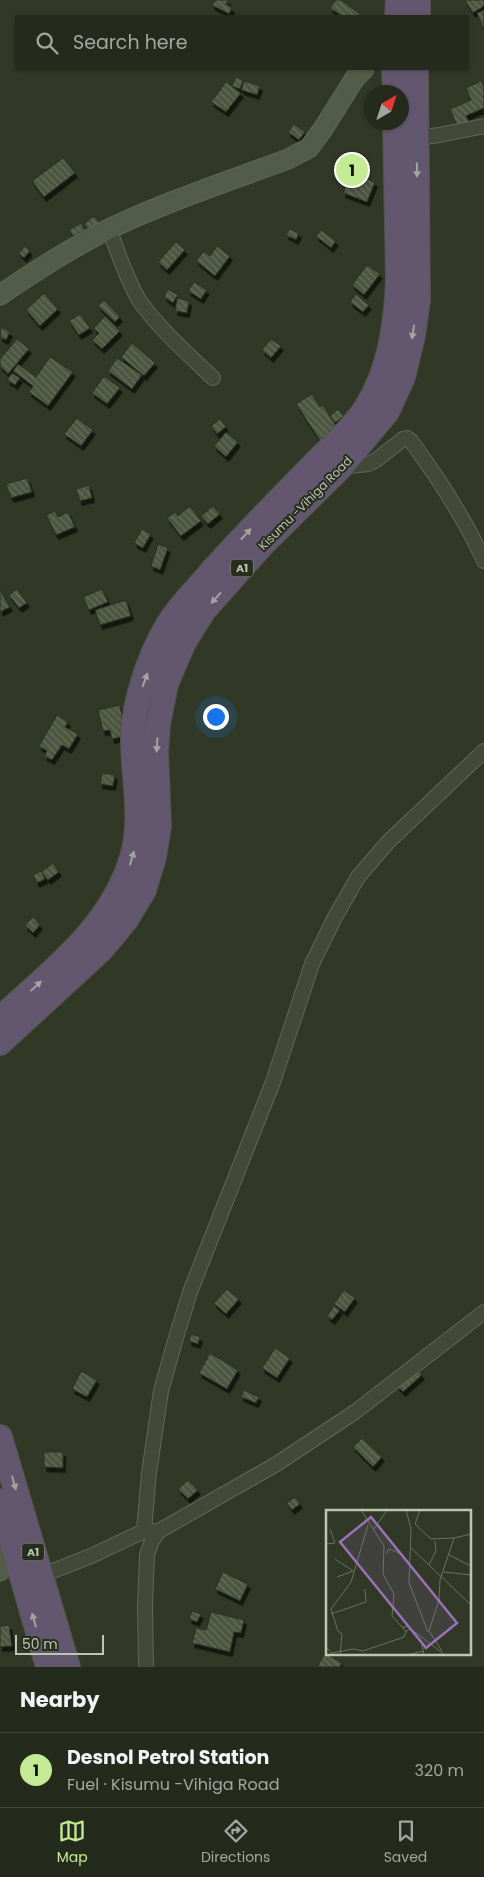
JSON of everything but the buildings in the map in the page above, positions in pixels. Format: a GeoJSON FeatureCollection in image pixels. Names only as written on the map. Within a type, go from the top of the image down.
{"type":"FeatureCollection","features":[{"type":"Feature","properties":{"kind":"highway"},"geometry":{"type":"LineString","coordinates":[[396,15],[398,0]]}},
{"type":"Feature","properties":{"kind":"highway"},"geometry":{"type":"LineString","coordinates":[[418,0],[418,15]]}},
{"type":"Feature","properties":{"kind":"highway"},"geometry":{"type":"LineString","coordinates":[[394,70],[395,85]]}},
{"type":"Feature","properties":{"kind":"highway","name":"Kisumu -Vihiga Road"},"geometry":{"type":"LineString","coordinates":[[0,1043],[101,950],[126,920],[144,890],[154,857],[159,826],[156,752],[158,724],[166,684],[184,642],[204,610],[263,544],[341,467],[386,412],[403,377],[413,336],[418,300],[416,70]]}},
{"type":"Feature","properties":{"kind":"highway","name":"Kisumu -Vihiga Road"},"geometry":{"type":"LineString","coordinates":[[0,1019],[80,944],[112,903],[126,875],[133,855],[138,826],[133,736],[135,714],[145,679],[165,630],[183,604],[248,531],[348,430],[366,407],[374,391],[391,347],[397,307],[395,130]]}},
{"type":"Feature","properties":{"kind":"highway","name":"A1"},"geometry":{"type":"LineString","coordinates":[[0,1437],[68,1667]]}},
{"type":"Feature","properties":{"kind":"highway","name":"A1"},"geometry":{"type":"LineString","coordinates":[[0,1501],[48,1667]]}},
{"type":"Feature","properties":{"kind":"street"},"geometry":{"type":"LineString","coordinates":[[0,295],[57,258],[110,229],[157,208],[288,159],[309,148],[355,78],[363,70]]}},
{"type":"Feature","properties":{"kind":"street"},"geometry":{"type":"LineString","coordinates":[[416,138],[484,126]]}},
{"type":"Feature","properties":{"kind":"street"},"geometry":{"type":"LineString","coordinates":[[110,229],[129,281],[140,300],[167,334],[212,378]]}},
{"type":"Feature","properties":{"kind":"street"},"geometry":{"type":"LineString","coordinates":[[341,467],[368,464],[375,461],[403,439],[407,438],[443,485],[470,529],[484,561]]}},
{"type":"Feature","properties":{"kind":"street"},"geometry":{"type":"LineString","coordinates":[[144,1531],[149,1473],[162,1390],[174,1341],[190,1292],[273,1082],[312,964],[335,917],[358,877],[388,842],[484,751]]}},
{"type":"Feature","properties":{"kind":"street"},"geometry":{"type":"LineString","coordinates":[[146,1667],[145,1606],[147,1554],[152,1541],[159,1531],[275,1465],[339,1423],[484,1312]]}},
{"type":"Feature","properties":{"kind":"street"},"geometry":{"type":"LineString","coordinates":[[40,1576],[91,1556],[144,1531],[159,1531]]}},
{"type":"Feature","properties":{"kind":"street"},"geometry":{"type":"LineString","coordinates":[[0,1571],[13,1546]]}},
{"type":"Feature","properties":{"kind":"place","name":"Desnol Petrol Station"},"geometry":{"type":"Point","coordinates":[352,170]}}]}
